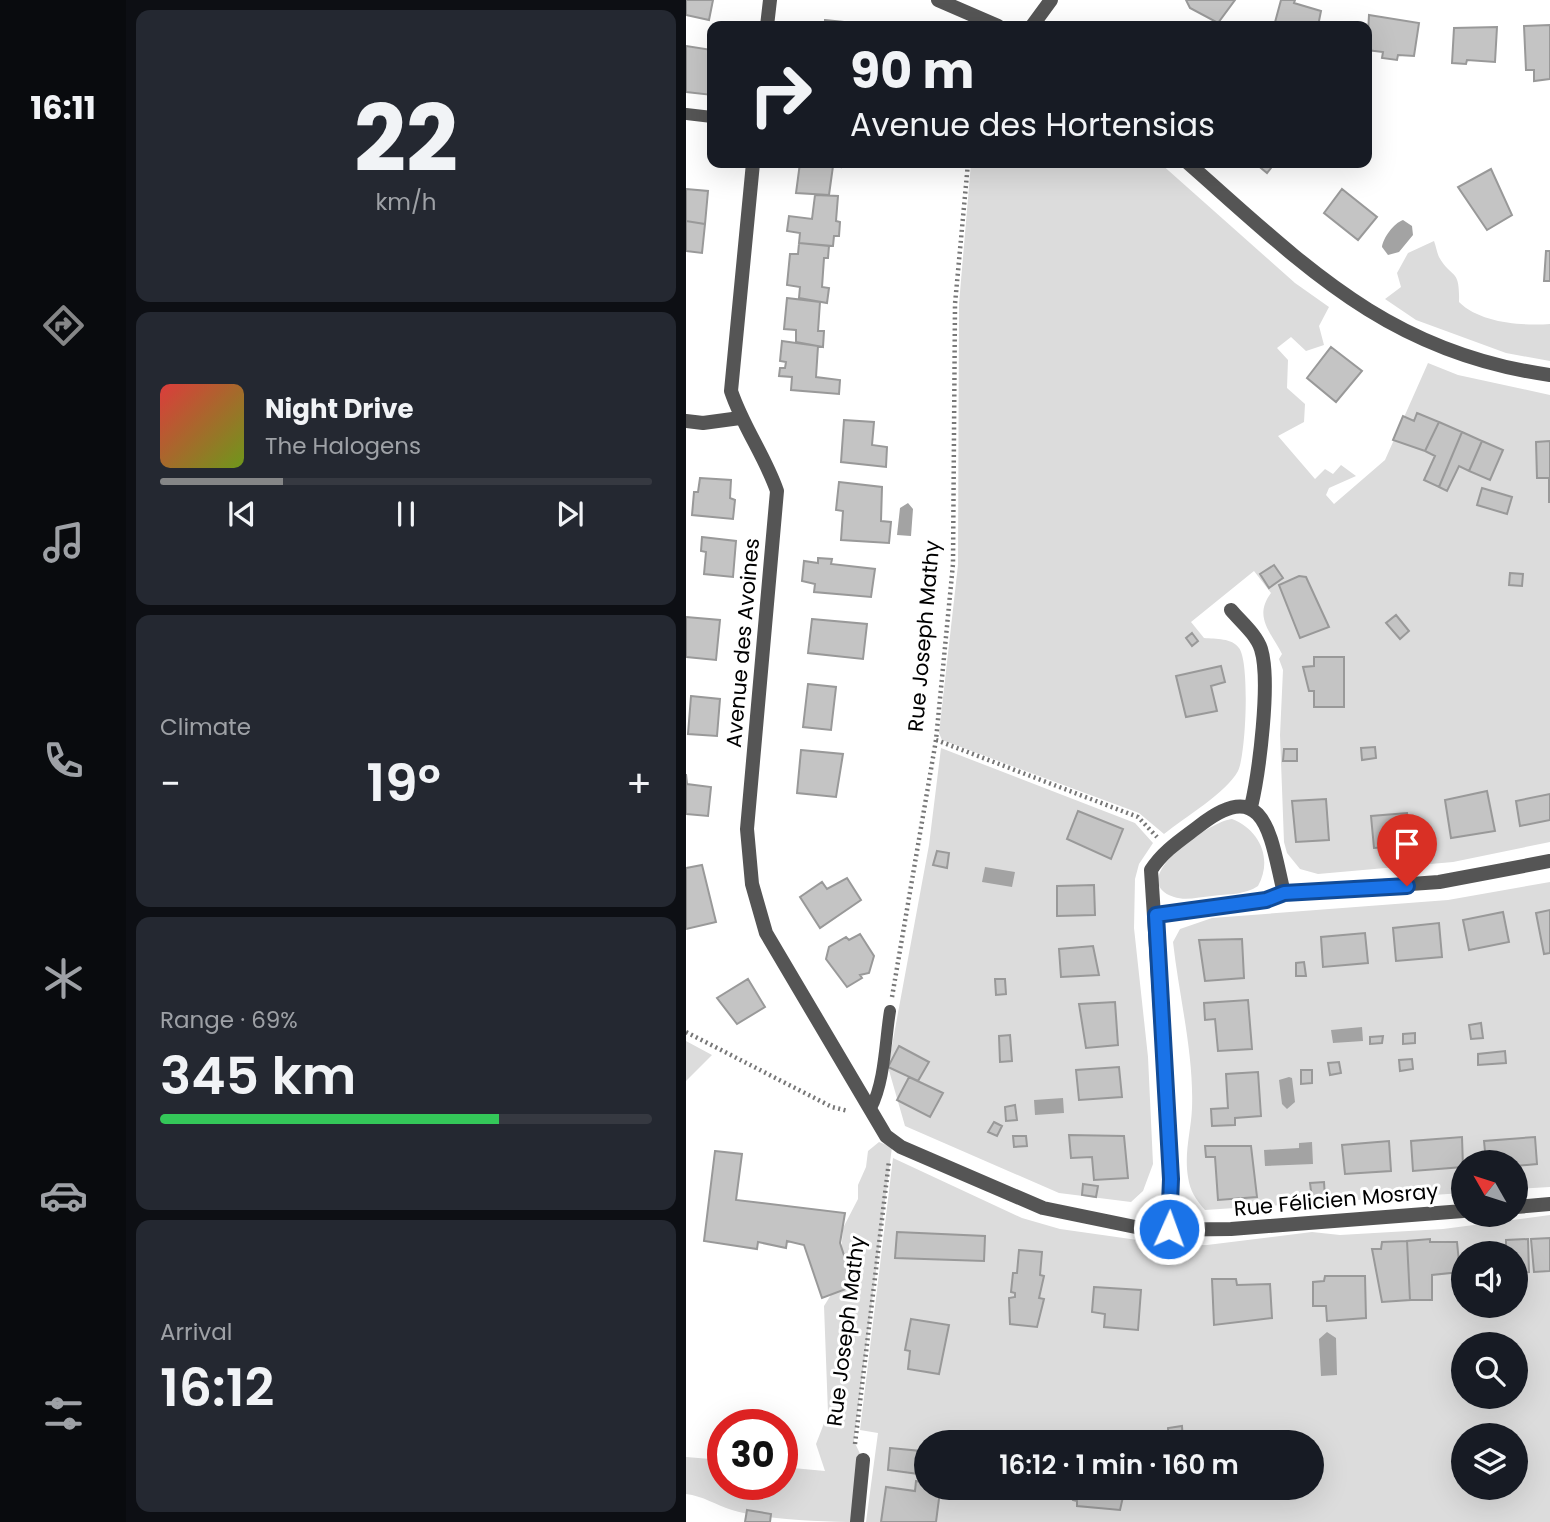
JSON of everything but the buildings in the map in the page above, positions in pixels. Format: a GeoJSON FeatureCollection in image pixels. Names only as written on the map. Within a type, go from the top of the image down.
{"type":"FeatureCollection","features":[{"type":"Feature","properties":{"kind":"street"},"geometry":{"type":"LineString","coordinates":[[768,21],[770,0]]}},
{"type":"Feature","properties":{"kind":"street"},"geometry":{"type":"LineString","coordinates":[[938,0],[986,21]]}},
{"type":"Feature","properties":{"kind":"street"},"geometry":{"type":"LineString","coordinates":[[1036,21],[1051,0]]}},
{"type":"Feature","properties":{"kind":"street","name":"Avenue des Avoines"},"geometry":{"type":"LineString","coordinates":[[753,168],[731,391],[740,418],[769,468],[777,491],[747,829],[752,884],[766,933],[871,1108]]}},
{"type":"Feature","properties":{"kind":"street"},"geometry":{"type":"LineString","coordinates":[[1194,168],[1307,269],[1355,304],[1406,332],[1464,354],[1488,362],[1550,374]]}},
{"type":"Feature","properties":{"kind":"street"},"geometry":{"type":"LineString","coordinates":[[686,421],[703,423],[740,418]]}},
{"type":"Feature","properties":{"kind":"street"},"geometry":{"type":"LineString","coordinates":[[1231,610],[1256,640],[1264,667],[1259,777],[1251,807]]}},
{"type":"Feature","properties":{"kind":"street"},"geometry":{"type":"LineString","coordinates":[[1169,1229],[1171,1179],[1156,915],[1150,888],[1151,870],[1168,850],[1228,807],[1238,804],[1251,807],[1265,822],[1284,893]]}},
{"type":"Feature","properties":{"kind":"street"},"geometry":{"type":"LineString","coordinates":[[1156,915],[1266,900],[1284,893],[1439,882],[1550,862]]}},
{"type":"Feature","properties":{"kind":"street"},"geometry":{"type":"LineString","coordinates":[[871,1108],[886,1136],[895,1144]]}},
{"type":"Feature","properties":{"kind":"street","name":"Rue Félicien Mosray"},"geometry":{"type":"LineString","coordinates":[[895,1144],[1043,1208],[1150,1230],[1231,1229],[1451,1212]]}},
{"type":"Feature","properties":{"kind":"street"},"geometry":{"type":"LineString","coordinates":[[1528,1205],[1550,1204]]}},
{"type":"Feature","properties":{"kind":"street"},"geometry":{"type":"LineString","coordinates":[[857,1522],[863,1460]]}},
{"type":"Feature","properties":{"kind":"lane"},"geometry":{"type":"LineString","coordinates":[[686,114],[707,116]]}},
{"type":"Feature","properties":{"kind":"lane"},"geometry":{"type":"LineString","coordinates":[[871,1108],[881,1083],[881,1064],[890,1010]]}},
{"type":"Feature","properties":{"kind":"path","name":"Rue Joseph Mathy"},"geometry":{"type":"LineString","coordinates":[[890,1010],[936,740],[953,564],[955,304],[968,168]]}},
{"type":"Feature","properties":{"kind":"path"},"geometry":{"type":"LineString","coordinates":[[936,740],[1138,817],[1168,850]]}},
{"type":"Feature","properties":{"kind":"path"},"geometry":{"type":"LineString","coordinates":[[686,1032],[832,1107],[855,1113],[871,1108]]}},
{"type":"Feature","properties":{"kind":"path","name":"Rue Joseph Mathy"},"geometry":{"type":"LineString","coordinates":[[863,1460],[854,1441],[888,1164],[895,1144]]}},
{"type":"Feature","properties":{"kind":"shaded area"},"geometry":{"type":"Polygon","coordinates":[[[971,168],[1166,168],[1295,283],[1329,307],[1319,326],[1324,345],[1306,351],[1291,337],[1277,348],[1288,360],[1287,388],[1305,404],[1304,422],[1278,436],[1315,479],[1325,469],[1333,474],[1341,465],[1356,476],[1329,488],[1326,495],[1334,504],[1385,460],[1428,363],[1458,375],[1550,395],[1550,842],[1453,862],[1318,874],[1300,869],[1287,853],[1284,842],[1280,735],[1283,670],[1279,659],[1282,654],[1264,617],[1266,602],[1271,593],[1254,571],[1191,622],[1204,638],[1232,642],[1239,648],[1242,657],[1246,709],[1238,771],[1215,796],[1164,834],[1139,813],[942,740],[939,733],[958,565],[959,304],[971,168]]]}},
{"type":"Feature","properties":{"kind":"shaded area"},"geometry":{"type":"Polygon","coordinates":[[[1403,220],[1412,226],[1413,235],[1399,252],[1388,255],[1382,247],[1384,239],[1393,227],[1403,220]]]}},
{"type":"Feature","properties":{"kind":"shaded area"},"geometry":{"type":"Polygon","coordinates":[[[1434,241],[1439,257],[1457,278],[1459,302],[1468,309],[1502,322],[1550,324],[1550,361],[1506,353],[1416,320],[1385,299],[1401,287],[1397,273],[1408,253],[1434,241]]]}},
{"type":"Feature","properties":{"kind":"shaded area"},"geometry":{"type":"Polygon","coordinates":[[[908,503],[913,509],[911,536],[897,535],[900,508],[908,503]]]}},
{"type":"Feature","properties":{"kind":"shaded area"},"geometry":{"type":"Polygon","coordinates":[[[941,748],[1135,823],[1153,843],[1139,864],[1135,879],[1134,928],[1148,1057],[1153,1164],[1143,1191],[1131,1202],[1059,1193],[905,1126],[888,1067],[929,845],[941,748]]]}},
{"type":"Feature","properties":{"kind":"shaded area"},"geometry":{"type":"Polygon","coordinates":[[[1232,819],[1250,830],[1261,846],[1264,866],[1258,886],[1242,893],[1188,899],[1174,897],[1161,889],[1158,878],[1164,865],[1176,852],[1206,830],[1232,819]]]}},
{"type":"Feature","properties":{"kind":"shaded area"},"geometry":{"type":"Polygon","coordinates":[[[985,867],[1015,872],[1012,887],[982,882],[985,867]]]}},
{"type":"Feature","properties":{"kind":"shaded area"},"geometry":{"type":"Polygon","coordinates":[[[1550,882],[1550,1187],[1528,1188],[1528,1150],[1451,1150],[1451,1194],[1205,1210],[1192,1191],[1187,1168],[1192,1088],[1173,942],[1180,929],[1212,918],[1448,900],[1550,882]]]}},
{"type":"Feature","properties":{"kind":"shaded area"},"geometry":{"type":"Polygon","coordinates":[[[1362,1027],[1363,1041],[1333,1043],[1331,1030],[1362,1027]]]}},
{"type":"Feature","properties":{"kind":"shaded area"},"geometry":{"type":"Polygon","coordinates":[[[686,1041],[712,1055],[686,1081],[686,1041]]]}},
{"type":"Feature","properties":{"kind":"shaded area"},"geometry":{"type":"Polygon","coordinates":[[[1292,1078],[1295,1102],[1287,1109],[1282,1104],[1279,1080],[1292,1078]]]}},
{"type":"Feature","properties":{"kind":"shaded area"},"geometry":{"type":"Polygon","coordinates":[[[1063,1098],[1064,1113],[1035,1115],[1034,1100],[1063,1098]]]}},
{"type":"Feature","properties":{"kind":"shaded area"},"geometry":{"type":"Polygon","coordinates":[[[879,1142],[892,1147],[854,1441],[863,1460],[857,1522],[761,1516],[732,1510],[686,1494],[686,1457],[707,1459],[707,1500],[798,1500],[798,1468],[825,1471],[816,1444],[828,1413],[824,1306],[839,1282],[843,1228],[858,1199],[858,1185],[866,1167],[868,1151],[879,1142]]]}},
{"type":"Feature","properties":{"kind":"shaded area"},"geometry":{"type":"Polygon","coordinates":[[[1312,1142],[1313,1164],[1265,1166],[1264,1150],[1299,1148],[1299,1143],[1312,1142]]]}},
{"type":"Feature","properties":{"kind":"shaded area"},"geometry":{"type":"Polygon","coordinates":[[[893,1158],[1022,1218],[1060,1229],[1173,1245],[1207,1245],[1312,1232],[1340,1235],[1458,1227],[1528,1227],[1528,1218],[1550,1215],[1550,1522],[866,1522],[878,1433],[860,1430],[893,1158]]]}},
{"type":"Feature","properties":{"kind":"shaded area"},"geometry":{"type":"Polygon","coordinates":[[[1327,1332],[1336,1338],[1337,1375],[1321,1376],[1319,1339],[1327,1332]]]}},
{"type":"Feature","properties":{"kind":"route"},"geometry":{"type":"LineString","coordinates":[[1169,1229],[1171,1179],[1157,977],[1156,915],[1266,900],[1284,893],[1407,886]]}}]}
